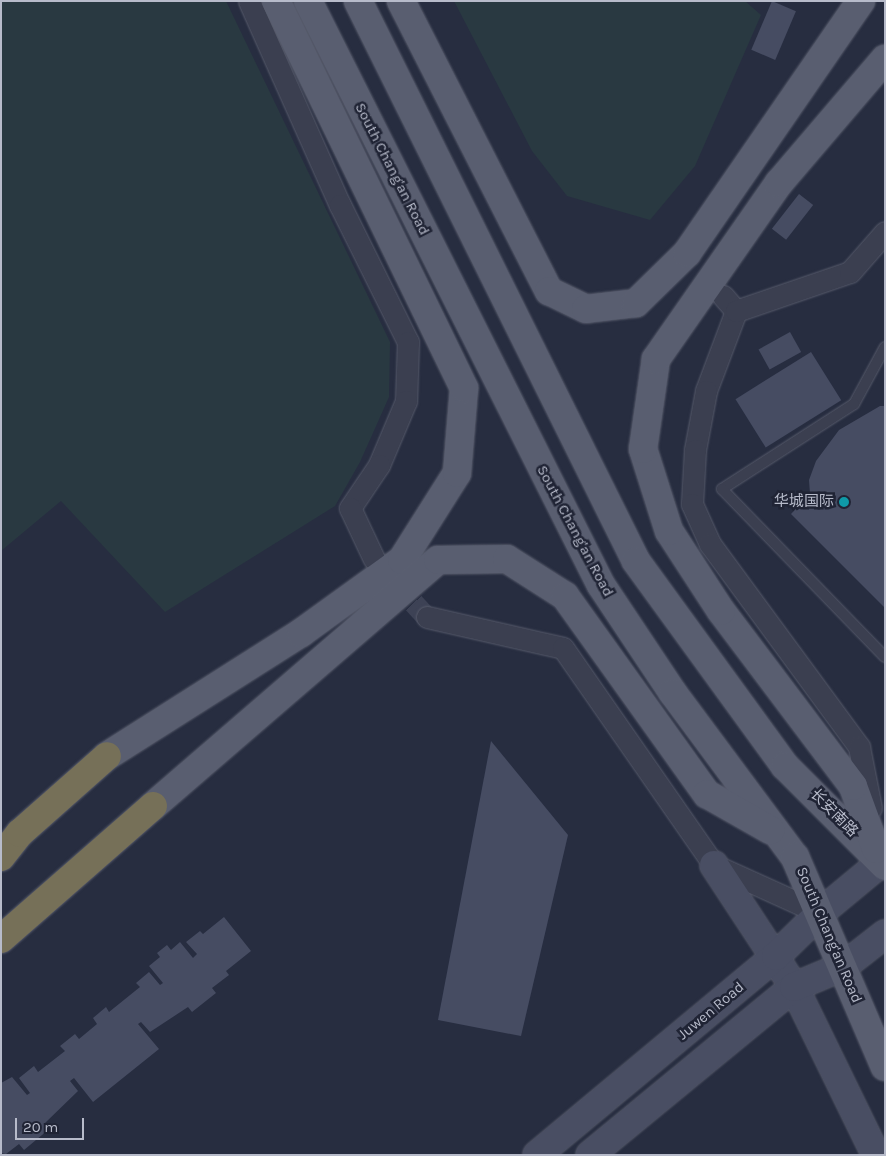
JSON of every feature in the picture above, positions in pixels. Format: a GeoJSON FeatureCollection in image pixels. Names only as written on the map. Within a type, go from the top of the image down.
{"type":"FeatureCollection","features":[{"type":"Feature","properties":{"kind":"highway"},"geometry":{"type":"LineString","coordinates":[[1,857],[20,833],[107,756]]}},
{"type":"Feature","properties":{"kind":"highway"},"geometry":{"type":"LineString","coordinates":[[1,939],[153,806]]}},
{"type":"Feature","properties":{"kind":"main road"},"geometry":{"type":"LineString","coordinates":[[107,756],[301,633],[402,560],[456,473],[464,388],[276,1]]}},
{"type":"Feature","properties":{"kind":"main road","name":"South Chang'an Road"},"geometry":{"type":"LineString","coordinates":[[308,1],[601,586],[673,693],[778,834],[802,871],[844,966],[885,1067]]}},
{"type":"Feature","properties":{"kind":"main road","name":"长安南路"},"geometry":{"type":"LineString","coordinates":[[358,1],[636,561],[785,766],[883,862]]}},
{"type":"Feature","properties":{"kind":"main road"},"geometry":{"type":"LineString","coordinates":[[401,1],[549,291],[586,309],[636,303],[687,253],[861,1]]}},
{"type":"Feature","properties":{"kind":"main road"},"geometry":{"type":"LineString","coordinates":[[883,862],[853,786],[721,611],[669,531],[643,449],[656,359],[779,183],[885,59]]}},
{"type":"Feature","properties":{"kind":"main road"},"geometry":{"type":"LineString","coordinates":[[153,806],[438,560],[507,559],[565,596],[706,794],[778,834]]}},
{"type":"Feature","properties":{"kind":"street"},"geometry":{"type":"LineString","coordinates":[[249,1],[340,205],[408,342],[406,401],[380,465],[350,508],[374,559]]}},
{"type":"Feature","properties":{"kind":"street"},"geometry":{"type":"LineString","coordinates":[[883,862],[859,748],[710,544],[692,504],[695,450],[706,391],[730,303],[850,272],[885,232]]}},
{"type":"Feature","properties":{"kind":"street"},"geometry":{"type":"LineString","coordinates":[[427,617],[563,648],[776,956],[794,987],[876,1155]]}},
{"type":"Feature","properties":{"kind":"street","name":"Juwen Road"},"geometry":{"type":"LineString","coordinates":[[538,1155],[776,956],[820,914],[883,862]]}},
{"type":"Feature","properties":{"kind":"street"},"geometry":{"type":"LineString","coordinates":[[714,865],[820,914]]}},
{"type":"Feature","properties":{"kind":"street"},"geometry":{"type":"LineString","coordinates":[[590,1155],[794,987],[844,966],[885,934]]}},
{"type":"Feature","properties":{"kind":"lane"},"geometry":{"type":"LineString","coordinates":[[885,346],[854,404],[722,489],[885,657]]}},
{"type":"Feature","properties":{"kind":"shaded area"},"geometry":{"type":"Polygon","coordinates":[[[1,1],[226,1],[390,342],[389,397],[360,462],[335,506],[165,612],[61,501],[1,551],[1,1]]]}},
{"type":"Feature","properties":{"kind":"shaded area"},"geometry":{"type":"Polygon","coordinates":[[[454,1],[745,1],[761,15],[695,166],[650,220],[567,196],[532,151],[454,1]]]}},
{"type":"Feature","properties":{"kind":"building"},"geometry":{"type":"Polygon","coordinates":[[[772,1],[796,11],[775,60],[751,50],[772,1]]]}},
{"type":"Feature","properties":{"kind":"building"},"geometry":{"type":"Polygon","coordinates":[[[799,194],[813,205],[786,240],[772,229],[799,194]]]}},
{"type":"Feature","properties":{"kind":"building"},"geometry":{"type":"Polygon","coordinates":[[[790,332],[801,352],[770,370],[759,349],[790,332]]]}},
{"type":"Feature","properties":{"kind":"building"},"geometry":{"type":"Polygon","coordinates":[[[811,352],[841,400],[766,448],[736,399],[811,352]]]}},
{"type":"Feature","properties":{"kind":"building","name":"华城国际"},"geometry":{"type":"Polygon","coordinates":[[[880,406],[885,406],[885,608],[791,514],[810,494],[809,480],[816,461],[839,430],[880,406]]]}},
{"type":"Feature","properties":{"kind":"building"},"geometry":{"type":"Polygon","coordinates":[[[491,741],[568,835],[521,1036],[438,1020],[491,741]]]}},
{"type":"Feature","properties":{"kind":"building"},"geometry":{"type":"Polygon","coordinates":[[[224,917],[251,951],[226,971],[229,975],[212,988],[216,993],[192,1012],[188,1007],[150,1032],[141,1022],[138,1024],[159,1049],[93,1102],[74,1078],[70,1081],[78,1091],[44,1124],[48,1130],[24,1150],[19,1144],[6,1154],[1,1153],[1,1083],[12,1077],[27,1095],[30,1093],[19,1078],[34,1066],[38,1072],[65,1051],[60,1046],[75,1034],[79,1039],[97,1024],[93,1018],[106,1007],[109,1012],[140,987],[136,983],[149,972],[160,985],[163,983],[149,966],[160,957],[157,953],[167,945],[171,950],[180,942],[193,958],[197,954],[186,942],[200,931],[203,934],[224,917]]]}},
{"type":"Feature","properties":{"kind":"tunnel"},"geometry":{"type":"LineString","coordinates":[[392,579],[427,617]]}},
{"type":"Feature","properties":{"kind":"place","name":"华城国际"},"geometry":{"type":"Point","coordinates":[844,502]}}]}
